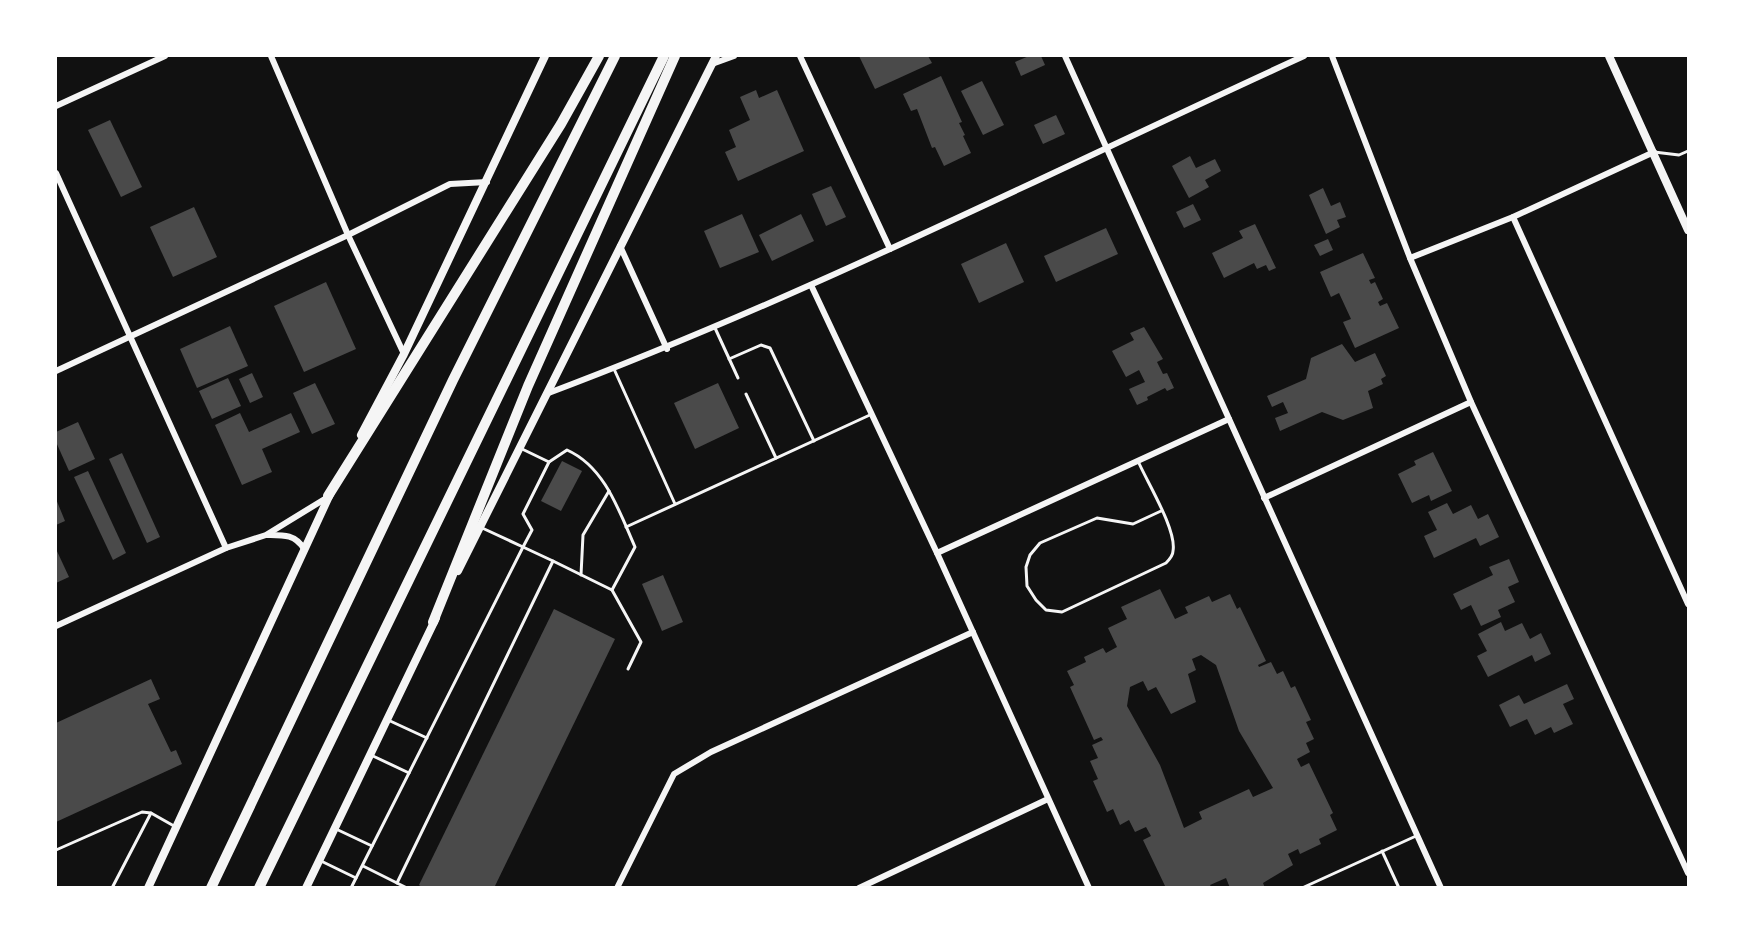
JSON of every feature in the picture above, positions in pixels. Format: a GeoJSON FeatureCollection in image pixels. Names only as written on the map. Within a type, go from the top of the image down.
{"type":"FeatureCollection","features":[{"type":"Feature","properties":{"kind":"highway"},"geometry":{"type":"LineString","coordinates":[[328,496],[561,124],[599,56]]}},
{"type":"Feature","properties":{"kind":"highway"},"geometry":{"type":"LineString","coordinates":[[211,888],[453,380],[615,56]]}},
{"type":"Feature","properties":{"kind":"highway"},"geometry":{"type":"LineString","coordinates":[[259,888],[664,56]]}},
{"type":"Feature","properties":{"kind":"highway"},"geometry":{"type":"LineString","coordinates":[[433,622],[528,386],[675,56]]}},
{"type":"Feature","properties":{"kind":"main road"},"geometry":{"type":"LineString","coordinates":[[306,888],[433,622],[716,56]]}},
{"type":"Feature","properties":{"kind":"main road"},"geometry":{"type":"LineString","coordinates":[[148,888],[328,496],[404,354],[487,182],[542,57]]}},
{"type":"Feature","properties":{"kind":"street"},"geometry":{"type":"LineString","coordinates":[[56,106],[165,56]]}},
{"type":"Feature","properties":{"kind":"street"},"geometry":{"type":"LineString","coordinates":[[271,56],[348,235],[404,354]]}},
{"type":"Feature","properties":{"kind":"street"},"geometry":{"type":"LineString","coordinates":[[712,64],[734,56]]}},
{"type":"Feature","properties":{"kind":"street"},"geometry":{"type":"LineString","coordinates":[[800,56],[890,249]]}},
{"type":"Feature","properties":{"kind":"street"},"geometry":{"type":"LineString","coordinates":[[1065,56],[1442,888]]}},
{"type":"Feature","properties":{"kind":"street"},"geometry":{"type":"LineString","coordinates":[[545,395],[667,349],[812,285],[1304,56]]}},
{"type":"Feature","properties":{"kind":"street"},"geometry":{"type":"LineString","coordinates":[[1332,56],[1410,258],[1471,402],[1689,873]]}},
{"type":"Feature","properties":{"kind":"street"},"geometry":{"type":"LineString","coordinates":[[1609,56],[1689,230]]}},
{"type":"Feature","properties":{"kind":"street"},"geometry":{"type":"LineString","coordinates":[[1410,258],[1513,217],[1654,152]]}},
{"type":"Feature","properties":{"kind":"street"},"geometry":{"type":"LineString","coordinates":[[56,173],[226,548]]}},
{"type":"Feature","properties":{"kind":"street"},"geometry":{"type":"LineString","coordinates":[[56,371],[348,235],[450,184],[487,182]]}},
{"type":"Feature","properties":{"kind":"street"},"geometry":{"type":"LineString","coordinates":[[1513,217],[1689,604]]}},
{"type":"Feature","properties":{"kind":"street"},"geometry":{"type":"LineString","coordinates":[[620,245],[667,349]]}},
{"type":"Feature","properties":{"kind":"street"},"geometry":{"type":"LineString","coordinates":[[812,285],[938,553],[1089,888]]}},
{"type":"Feature","properties":{"kind":"street"},"geometry":{"type":"LineString","coordinates":[[1264,498],[1471,402]]}},
{"type":"Feature","properties":{"kind":"street"},"geometry":{"type":"LineString","coordinates":[[938,553],[1229,419]]}},
{"type":"Feature","properties":{"kind":"street"},"geometry":{"type":"LineString","coordinates":[[56,626],[226,548],[266,535],[328,496]]}},
{"type":"Feature","properties":{"kind":"street"},"geometry":{"type":"LineString","coordinates":[[266,535],[289,535],[299,540],[304,549]]}},
{"type":"Feature","properties":{"kind":"street"},"geometry":{"type":"LineString","coordinates":[[617,888],[674,774],[711,752],[973,632]]}},
{"type":"Feature","properties":{"kind":"street"},"geometry":{"type":"LineString","coordinates":[[859,888],[1048,799]]}},
{"type":"Feature","properties":{"kind":"lane"},"geometry":{"type":"LineString","coordinates":[[1654,152],[1679,155],[1689,151]]}},
{"type":"Feature","properties":{"kind":"lane"},"geometry":{"type":"LineString","coordinates":[[715,328],[738,378]]}},
{"type":"Feature","properties":{"kind":"lane"},"geometry":{"type":"LineString","coordinates":[[729,359],[761,345],[770,348],[814,441]]}},
{"type":"Feature","properties":{"kind":"lane"},"geometry":{"type":"LineString","coordinates":[[614,369],[675,504]]}},
{"type":"Feature","properties":{"kind":"lane"},"geometry":{"type":"LineString","coordinates":[[746,394],[776,458]]}},
{"type":"Feature","properties":{"kind":"lane"},"geometry":{"type":"LineString","coordinates":[[626,527],[872,414]]}},
{"type":"Feature","properties":{"kind":"lane"},"geometry":{"type":"LineString","coordinates":[[519,448],[549,462]]}},
{"type":"Feature","properties":{"kind":"lane"},"geometry":{"type":"LineString","coordinates":[[351,888],[532,530],[523,514],[549,462],[567,450],[582,457],[609,489],[635,547],[612,590]]}},
{"type":"Feature","properties":{"kind":"lane"},"geometry":{"type":"LineString","coordinates":[[1138,461],[1161,510],[1172,536],[1173,552],[1166,563],[1062,612],[1046,610],[1036,600],[1028,586],[1026,567],[1030,555],[1040,543],[1097,518],[1133,524],[1161,510]]}},
{"type":"Feature","properties":{"kind":"lane"},"geometry":{"type":"LineString","coordinates":[[581,575],[583,535],[609,489]]}},
{"type":"Feature","properties":{"kind":"lane"},"geometry":{"type":"LineString","coordinates":[[480,527],[612,590],[641,642],[628,669]]}},
{"type":"Feature","properties":{"kind":"lane"},"geometry":{"type":"LineString","coordinates":[[397,883],[553,561]]}},
{"type":"Feature","properties":{"kind":"lane"},"geometry":{"type":"LineString","coordinates":[[387,719],[427,738]]}},
{"type":"Feature","properties":{"kind":"lane"},"geometry":{"type":"LineString","coordinates":[[370,754],[409,772]]}},
{"type":"Feature","properties":{"kind":"lane"},"geometry":{"type":"LineString","coordinates":[[56,850],[142,812],[151,813],[177,827]]}},
{"type":"Feature","properties":{"kind":"lane"},"geometry":{"type":"LineString","coordinates":[[112,888],[151,813]]}},
{"type":"Feature","properties":{"kind":"lane"},"geometry":{"type":"LineString","coordinates":[[334,828],[372,846]]}},
{"type":"Feature","properties":{"kind":"lane"},"geometry":{"type":"LineString","coordinates":[[1302,888],[1418,835]]}},
{"type":"Feature","properties":{"kind":"lane"},"geometry":{"type":"LineString","coordinates":[[1382,852],[1399,888]]}},
{"type":"Feature","properties":{"kind":"lane"},"geometry":{"type":"LineString","coordinates":[[319,860],[356,878]]}},
{"type":"Feature","properties":{"kind":"lane"},"geometry":{"type":"LineString","coordinates":[[362,866],[407,888]]}},
{"type":"Feature","properties":{"kind":"building"},"geometry":{"type":"Polygon","coordinates":[[[859,56],[928,56],[932,63],[875,89],[859,56]]]}},
{"type":"Feature","properties":{"kind":"building"},"geometry":{"type":"Polygon","coordinates":[[[1029,56],[1041,56],[1045,65],[1021,76],[1015,62],[1029,56]]]}},
{"type":"Feature","properties":{"kind":"building"},"geometry":{"type":"Polygon","coordinates":[[[941,76],[962,122],[959,123],[971,153],[944,166],[935,147],[932,148],[917,109],[911,111],[903,94],[941,76]]]}},
{"type":"Feature","properties":{"kind":"building"},"geometry":{"type":"Polygon","coordinates":[[[982,81],[1004,125],[983,135],[961,91],[982,81]]]}},
{"type":"Feature","properties":{"kind":"building"},"geometry":{"type":"Polygon","coordinates":[[[756,90],[759,98],[777,90],[804,151],[738,181],[725,152],[736,147],[729,130],[750,120],[740,97],[756,90]]]}},
{"type":"Feature","properties":{"kind":"building"},"geometry":{"type":"Polygon","coordinates":[[[1056,115],[1065,134],[1043,144],[1034,125],[1056,115]]]}},
{"type":"Feature","properties":{"kind":"building"},"geometry":{"type":"Polygon","coordinates":[[[110,120],[142,187],[121,197],[88,130],[110,120]]]}},
{"type":"Feature","properties":{"kind":"building"},"geometry":{"type":"Polygon","coordinates":[[[1190,156],[1196,168],[1215,159],[1221,171],[1205,180],[1209,187],[1189,198],[1172,166],[1190,156]]]}},
{"type":"Feature","properties":{"kind":"building"},"geometry":{"type":"Polygon","coordinates":[[[831,186],[846,217],[826,226],[812,194],[831,186]]]}},
{"type":"Feature","properties":{"kind":"building"},"geometry":{"type":"Polygon","coordinates":[[[1323,188],[1331,206],[1340,202],[1346,217],[1337,220],[1340,227],[1326,234],[1309,195],[1323,188]]]}},
{"type":"Feature","properties":{"kind":"building"},"geometry":{"type":"Polygon","coordinates":[[[1193,204],[1201,220],[1184,228],[1176,212],[1193,204]]]}},
{"type":"Feature","properties":{"kind":"building"},"geometry":{"type":"Polygon","coordinates":[[[194,207],[217,257],[173,277],[150,227],[194,207]]]}},
{"type":"Feature","properties":{"kind":"building"},"geometry":{"type":"Polygon","coordinates":[[[742,214],[759,252],[720,268],[704,231],[742,214]]]}},
{"type":"Feature","properties":{"kind":"building"},"geometry":{"type":"Polygon","coordinates":[[[801,214],[814,241],[772,261],[759,235],[801,214]]]}},
{"type":"Feature","properties":{"kind":"building"},"geometry":{"type":"Polygon","coordinates":[[[1255,224],[1276,268],[1269,271],[1266,265],[1257,269],[1254,263],[1224,278],[1212,253],[1243,238],[1239,231],[1255,224]]]}},
{"type":"Feature","properties":{"kind":"building"},"geometry":{"type":"Polygon","coordinates":[[[1106,228],[1118,254],[1056,282],[1044,256],[1106,228]]]}},
{"type":"Feature","properties":{"kind":"building"},"geometry":{"type":"Polygon","coordinates":[[[1328,239],[1333,250],[1320,256],[1314,245],[1328,239]]]}},
{"type":"Feature","properties":{"kind":"building"},"geometry":{"type":"Polygon","coordinates":[[[1006,243],[1024,282],[979,303],[961,264],[1006,243]]]}},
{"type":"Feature","properties":{"kind":"building"},"geometry":{"type":"Polygon","coordinates":[[[1363,253],[1375,278],[1369,280],[1371,284],[1375,282],[1383,299],[1378,302],[1380,306],[1387,303],[1399,328],[1355,348],[1343,322],[1351,319],[1339,293],[1331,297],[1320,272],[1363,253]]]}},
{"type":"Feature","properties":{"kind":"building"},"geometry":{"type":"Polygon","coordinates":[[[326,282],[356,349],[304,372],[274,306],[326,282]]]}},
{"type":"Feature","properties":{"kind":"building"},"geometry":{"type":"Polygon","coordinates":[[[230,326],[248,366],[197,388],[180,349],[230,326]]]}},
{"type":"Feature","properties":{"kind":"building"},"geometry":{"type":"Polygon","coordinates":[[[1144,327],[1163,359],[1157,362],[1163,374],[1167,373],[1174,388],[1167,391],[1165,388],[1137,405],[1129,389],[1145,382],[1139,370],[1126,377],[1112,351],[1134,340],[1130,333],[1144,327]]]}},
{"type":"Feature","properties":{"kind":"building"},"geometry":{"type":"Polygon","coordinates":[[[1342,344],[1355,362],[1375,353],[1386,376],[1381,379],[1383,384],[1368,391],[1373,408],[1343,420],[1322,412],[1280,431],[1275,418],[1288,413],[1283,402],[1272,407],[1267,396],[1306,379],[1311,358],[1342,344]]]}},
{"type":"Feature","properties":{"kind":"building"},"geometry":{"type":"Polygon","coordinates":[[[252,373],[263,397],[250,403],[239,379],[252,373]]]}},
{"type":"Feature","properties":{"kind":"building"},"geometry":{"type":"Polygon","coordinates":[[[228,378],[241,406],[212,419],[199,391],[228,378]]]}},
{"type":"Feature","properties":{"kind":"building"},"geometry":{"type":"Polygon","coordinates":[[[315,383],[335,424],[312,434],[293,393],[315,383]]]}},
{"type":"Feature","properties":{"kind":"building"},"geometry":{"type":"Polygon","coordinates":[[[718,383],[739,428],[695,449],[674,403],[718,383]]]}},
{"type":"Feature","properties":{"kind":"building"},"geometry":{"type":"Polygon","coordinates":[[[240,413],[249,432],[291,413],[300,432],[262,449],[272,472],[242,485],[215,425],[240,413]]]}},
{"type":"Feature","properties":{"kind":"building"},"geometry":{"type":"Polygon","coordinates":[[[78,422],[95,459],[69,471],[56,442],[56,432],[78,422]]]}},
{"type":"Feature","properties":{"kind":"building"},"geometry":{"type":"Polygon","coordinates":[[[1433,452],[1452,491],[1431,501],[1429,495],[1412,503],[1398,474],[1416,465],[1414,461],[1433,452]]]}},
{"type":"Feature","properties":{"kind":"building"},"geometry":{"type":"Polygon","coordinates":[[[122,453],[160,537],[147,543],[109,459],[122,453]]]}},
{"type":"Feature","properties":{"kind":"building"},"geometry":{"type":"Polygon","coordinates":[[[562,461],[582,471],[561,511],[541,501],[562,461]]]}},
{"type":"Feature","properties":{"kind":"building"},"geometry":{"type":"Polygon","coordinates":[[[88,471],[126,553],[113,560],[74,477],[88,471]]]}},
{"type":"Feature","properties":{"kind":"building"},"geometry":{"type":"Polygon","coordinates":[[[56,499],[65,521],[56,525],[56,499]]]}},
{"type":"Feature","properties":{"kind":"building"},"geometry":{"type":"Polygon","coordinates":[[[1447,503],[1453,514],[1471,505],[1478,519],[1488,514],[1499,537],[1480,546],[1476,538],[1434,558],[1424,536],[1437,530],[1428,512],[1447,503]]]}},
{"type":"Feature","properties":{"kind":"building"},"geometry":{"type":"Polygon","coordinates":[[[56,549],[69,577],[56,583],[56,549]]]}},
{"type":"Feature","properties":{"kind":"building"},"geometry":{"type":"Polygon","coordinates":[[[1509,559],[1519,582],[1508,587],[1515,602],[1498,610],[1501,617],[1481,626],[1471,605],[1461,610],[1453,594],[1493,575],[1489,567],[1509,559]]]}},
{"type":"Feature","properties":{"kind":"building"},"geometry":{"type":"Polygon","coordinates":[[[663,575],[683,622],[662,631],[642,584],[663,575]]]}},
{"type":"Feature","properties":{"kind":"building"},"geometry":{"type":"Polygon","coordinates":[[[1160,589],[1175,619],[1188,613],[1185,607],[1209,596],[1212,602],[1230,594],[1237,609],[1240,607],[1266,661],[1258,665],[1259,667],[1271,662],[1277,674],[1283,671],[1291,688],[1295,686],[1311,720],[1306,722],[1314,739],[1306,743],[1310,752],[1297,759],[1301,767],[1309,763],[1333,813],[1330,815],[1337,830],[1319,839],[1321,844],[1300,854],[1298,849],[1288,854],[1293,865],[1263,883],[1265,888],[1230,888],[1226,878],[1210,885],[1212,888],[1166,888],[1143,840],[1151,836],[1146,827],[1135,832],[1129,820],[1120,825],[1113,809],[1107,812],[1093,781],[1098,779],[1090,761],[1098,758],[1092,745],[1103,740],[1101,737],[1094,740],[1070,687],[1074,685],[1067,671],[1086,662],[1084,657],[1103,648],[1106,653],[1117,647],[1108,628],[1127,619],[1121,607],[1160,589]],[[1201,655],[1192,659],[1196,670],[1188,674],[1196,702],[1171,714],[1156,687],[1148,691],[1143,681],[1130,687],[1127,706],[1160,765],[1184,828],[1202,819],[1199,812],[1249,789],[1253,797],[1273,788],[1239,731],[1216,665],[1201,655]]]}},
{"type":"Feature","properties":{"kind":"building"},"geometry":{"type":"Polygon","coordinates":[[[554,609],[615,639],[494,888],[423,888],[419,885],[554,609]]]}},
{"type":"Feature","properties":{"kind":"building"},"geometry":{"type":"Polygon","coordinates":[[[1501,622],[1505,631],[1522,623],[1530,639],[1541,633],[1551,654],[1535,662],[1532,655],[1488,677],[1477,656],[1487,651],[1478,634],[1501,622]]]}},
{"type":"Feature","properties":{"kind":"building"},"geometry":{"type":"Polygon","coordinates":[[[151,679],[160,699],[148,704],[171,752],[176,750],[182,764],[56,822],[56,723],[151,679]]]}},
{"type":"Feature","properties":{"kind":"building"},"geometry":{"type":"Polygon","coordinates":[[[1567,684],[1574,699],[1563,704],[1573,724],[1554,733],[1551,727],[1535,735],[1527,719],[1510,727],[1499,705],[1519,695],[1524,704],[1567,684]]]}}]}
